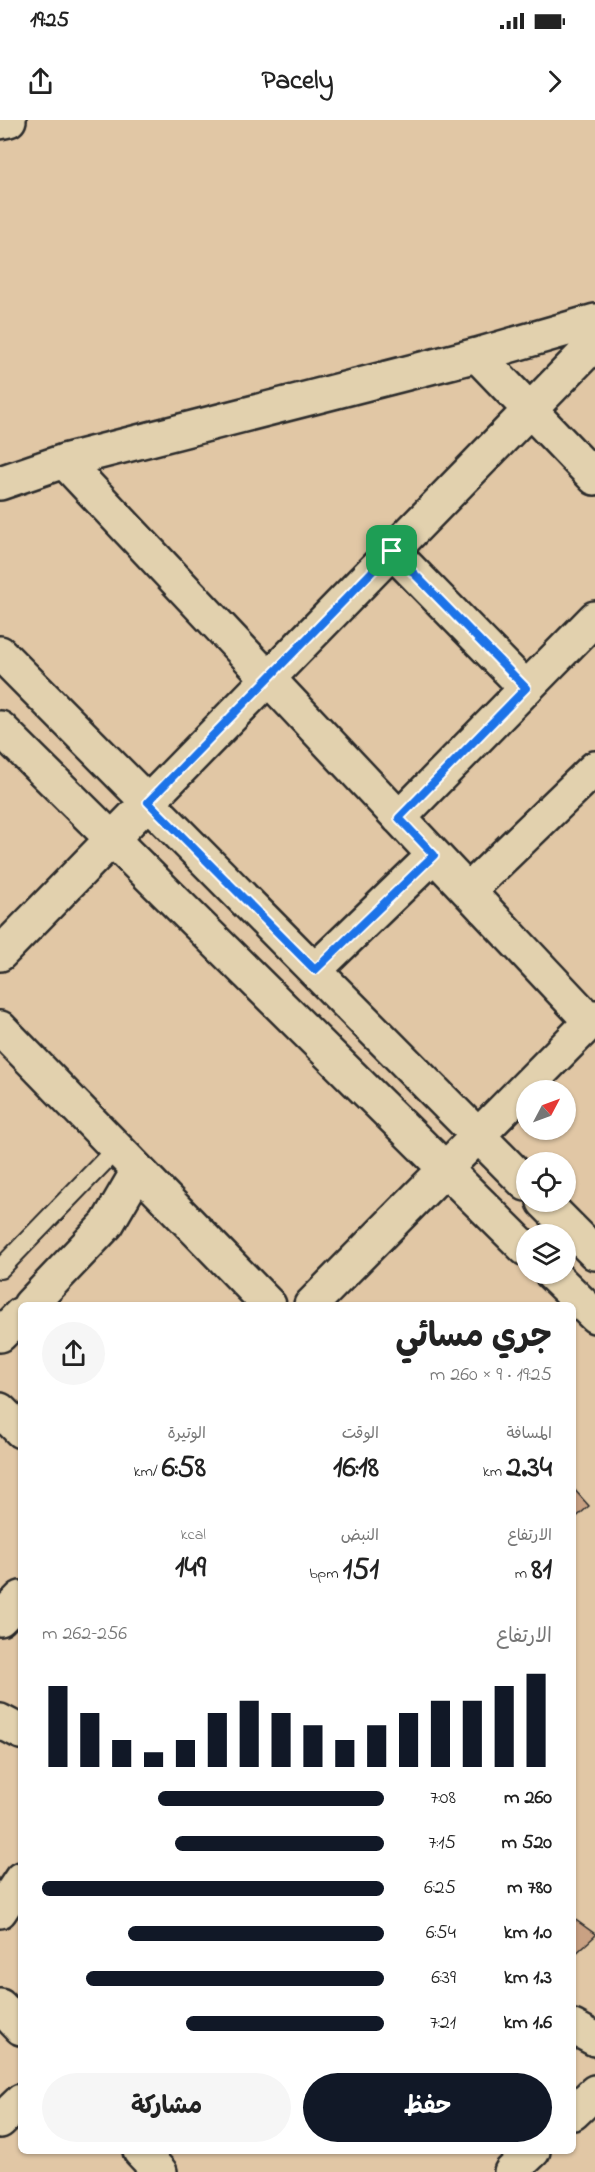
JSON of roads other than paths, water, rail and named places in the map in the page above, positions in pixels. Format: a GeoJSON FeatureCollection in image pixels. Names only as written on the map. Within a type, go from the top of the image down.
{"type":"FeatureCollection","features":[{"type":"Feature","properties":{"kind":"street"},"geometry":{"type":"LineString","coordinates":[[0,122],[9,120]]}},
{"type":"Feature","properties":{"kind":"street"},"geometry":{"type":"LineString","coordinates":[[0,483],[64,461],[477,356],[595,321]]}},
{"type":"Feature","properties":{"kind":"street"},"geometry":{"type":"LineString","coordinates":[[0,954],[595,343]]}},
{"type":"Feature","properties":{"kind":"street"},"geometry":{"type":"LineString","coordinates":[[477,356],[595,478]]}},
{"type":"Feature","properties":{"kind":"street"},"geometry":{"type":"LineString","coordinates":[[64,461],[468,891],[593,1020],[314,1302]]}},
{"type":"Feature","properties":{"kind":"street"},"geometry":{"type":"LineString","coordinates":[[392,551],[526,688]]}},
{"type":"Feature","properties":{"kind":"street"},"geometry":{"type":"LineString","coordinates":[[399,818],[595,618]]}},
{"type":"Feature","properties":{"kind":"street"},"geometry":{"type":"LineString","coordinates":[[0,652],[516,1174]]}},
{"type":"Feature","properties":{"kind":"street"},"geometry":{"type":"LineString","coordinates":[[0,728],[516,1239]]}},
{"type":"Feature","properties":{"kind":"street"},"geometry":{"type":"LineString","coordinates":[[468,891],[595,768]]}},
{"type":"Feature","properties":{"kind":"street"},"geometry":{"type":"LineString","coordinates":[[315,970],[434,855]]}},
{"type":"Feature","properties":{"kind":"street"},"geometry":{"type":"LineString","coordinates":[[0,1028],[266,1302]]}},
{"type":"Feature","properties":{"kind":"street"},"geometry":{"type":"LineString","coordinates":[[33,1302],[107,1224],[128,1159]]}},
{"type":"Feature","properties":{"kind":"street"},"geometry":{"type":"LineString","coordinates":[[554,1212],[595,1253]]}},
{"type":"Feature","properties":{"kind":"street"},"geometry":{"type":"LineString","coordinates":[[562,1284],[595,1316]]}},
{"type":"Feature","properties":{"kind":"street"},"geometry":{"type":"LineString","coordinates":[[0,1335],[18,1317]]}},
{"type":"Feature","properties":{"kind":"street"},"geometry":{"type":"LineString","coordinates":[[0,1410],[18,1428]]}},
{"type":"Feature","properties":{"kind":"street"},"geometry":{"type":"LineString","coordinates":[[0,1619],[18,1601]]}},
{"type":"Feature","properties":{"kind":"street"},"geometry":{"type":"LineString","coordinates":[[0,1721],[18,1730]]}},
{"type":"Feature","properties":{"kind":"street"},"geometry":{"type":"LineString","coordinates":[[0,1911],[18,1884]]}},
{"type":"Feature","properties":{"kind":"street"},"geometry":{"type":"LineString","coordinates":[[0,2006],[18,2025]]}},
{"type":"Feature","properties":{"kind":"street"},"geometry":{"type":"LineString","coordinates":[[576,2028],[595,2038]]}},
{"type":"Feature","properties":{"kind":"street"},"geometry":{"type":"LineString","coordinates":[[576,2110],[595,2092]]}},
{"type":"Feature","properties":{"kind":"street"},"geometry":{"type":"LineString","coordinates":[[0,2121],[18,2104]]}},
{"type":"Feature","properties":{"kind":"street"},"geometry":{"type":"LineString","coordinates":[[143,2154],[160,2172]]}},
{"type":"Feature","properties":{"kind":"street"},"geometry":{"type":"LineString","coordinates":[[511,2172],[530,2154]]}},
{"type":"Feature","properties":{"kind":"lane"},"geometry":{"type":"LineString","coordinates":[[0,1269],[128,1159]]}}]}
